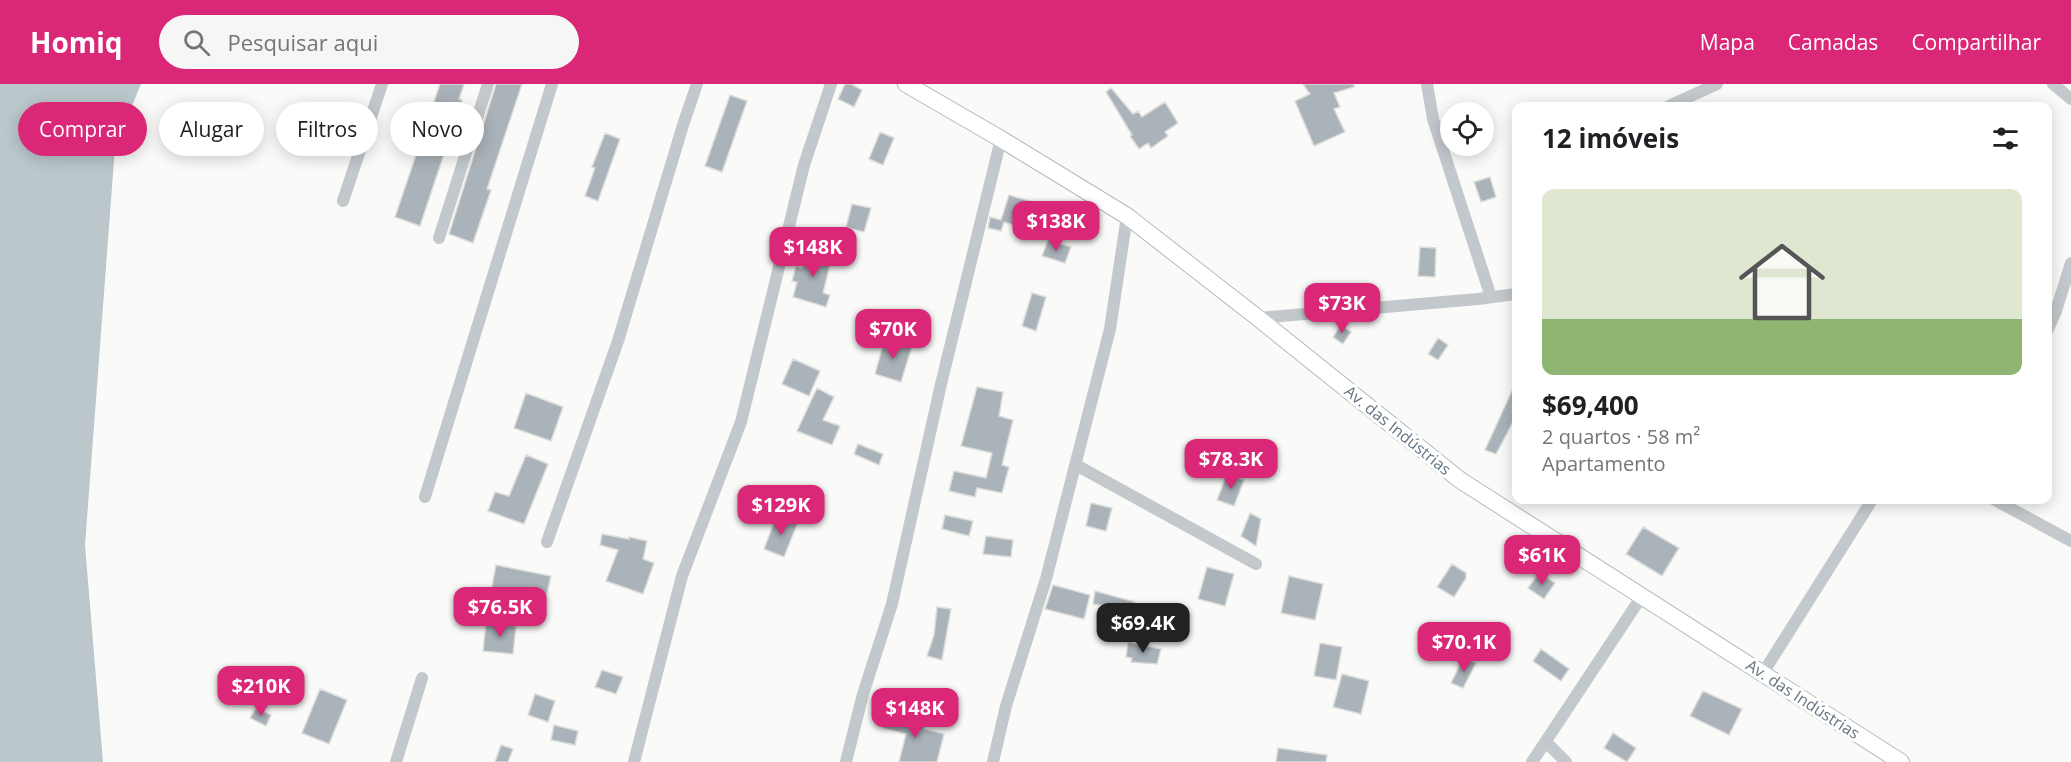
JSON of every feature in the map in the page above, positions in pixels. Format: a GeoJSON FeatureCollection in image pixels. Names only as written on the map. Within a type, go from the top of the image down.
{"type":"FeatureCollection","features":[{"type":"Feature","properties":{"kind":"street"},"geometry":{"type":"LineString","coordinates":[[343,201],[382,84]]}},
{"type":"Feature","properties":{"kind":"street"},"geometry":{"type":"LineString","coordinates":[[439,238],[489,84]]}},
{"type":"Feature","properties":{"kind":"street"},"geometry":{"type":"LineString","coordinates":[[425,497],[552,84]]}},
{"type":"Feature","properties":{"kind":"street"},"geometry":{"type":"LineString","coordinates":[[547,542],[618,341],[697,84]]}},
{"type":"Feature","properties":{"kind":"street"},"geometry":{"type":"LineString","coordinates":[[634,762],[682,576],[741,422],[804,165],[831,84]]}},
{"type":"Feature","properties":{"kind":"street","name":"Av. das Indústrias"},"geometry":{"type":"LineString","coordinates":[[906,84],[1127,216],[1460,480],[1901,762]]}},
{"type":"Feature","properties":{"kind":"street"},"geometry":{"type":"LineString","coordinates":[[1427,84],[1436,129],[1491,297]]}},
{"type":"Feature","properties":{"kind":"street"},"geometry":{"type":"LineString","coordinates":[[1678,102],[1717,84]]}},
{"type":"Feature","properties":{"kind":"street"},"geometry":{"type":"LineString","coordinates":[[2053,84],[2071,99]]}},
{"type":"Feature","properties":{"kind":"street"},"geometry":{"type":"LineString","coordinates":[[846,762],[862,694],[892,604],[941,384],[1001,139]]}},
{"type":"Feature","properties":{"kind":"street"},"geometry":{"type":"LineString","coordinates":[[993,762],[1006,706],[1046,579],[1110,329],[1127,216]]}},
{"type":"Feature","properties":{"kind":"street"},"geometry":{"type":"LineString","coordinates":[[2052,320],[2071,263]]}},
{"type":"Feature","properties":{"kind":"street"},"geometry":{"type":"LineString","coordinates":[[1258,318],[1512,294]]}},
{"type":"Feature","properties":{"kind":"street"},"geometry":{"type":"LineString","coordinates":[[1076,465],[1256,564]]}},
{"type":"Feature","properties":{"kind":"street"},"geometry":{"type":"LineString","coordinates":[[1763,674],[1869,504]]}},
{"type":"Feature","properties":{"kind":"street"},"geometry":{"type":"LineString","coordinates":[[2002,504],[2071,541]]}},
{"type":"Feature","properties":{"kind":"street"},"geometry":{"type":"LineString","coordinates":[[1532,762],[1642,596]]}},
{"type":"Feature","properties":{"kind":"street"},"geometry":{"type":"LineString","coordinates":[[396,762],[422,678]]}},
{"type":"Feature","properties":{"kind":"street"},"geometry":{"type":"LineString","coordinates":[[1546,742],[1566,762]]}},
{"type":"Feature","properties":{"kind":"shaded area"},"geometry":{"type":"Polygon","coordinates":[[[0,84],[141,84],[134,102],[18,102],[18,156],[114,156],[85,545],[103,762],[0,762],[0,84]]]}},
{"type":"Feature","properties":{"kind":"building"},"geometry":{"type":"Polygon","coordinates":[[[440,84],[464,84],[459,99],[461,102],[434,102],[440,84]]]}},
{"type":"Feature","properties":{"kind":"building"},"geometry":{"type":"Polygon","coordinates":[[[496,84],[522,84],[487,189],[491,190],[473,243],[449,234],[473,156],[484,156],[484,122],[496,84]]]}},
{"type":"Feature","properties":{"kind":"building"},"geometry":{"type":"Polygon","coordinates":[[[845,84],[851,84],[862,90],[854,107],[838,99],[845,84]]]}},
{"type":"Feature","properties":{"kind":"building"},"geometry":{"type":"Polygon","coordinates":[[[1303,84],[1354,84],[1354,87],[1334,93],[1340,107],[1334,109],[1345,132],[1314,146],[1295,101],[1310,94],[1303,84]]]}},
{"type":"Feature","properties":{"kind":"building"},"geometry":{"type":"Polygon","coordinates":[[[1111,88],[1133,114],[1138,111],[1142,117],[1165,102],[1178,123],[1165,132],[1168,136],[1151,148],[1148,143],[1139,149],[1106,92],[1111,88]]]}},
{"type":"Feature","properties":{"kind":"building"},"geometry":{"type":"Polygon","coordinates":[[[730,95],[747,101],[722,172],[705,166],[730,95]]]}},
{"type":"Feature","properties":{"kind":"building"},"geometry":{"type":"Polygon","coordinates":[[[880,132],[894,138],[883,165],[869,159],[880,132]]]}},
{"type":"Feature","properties":{"kind":"building"},"geometry":{"type":"Polygon","coordinates":[[[605,133],[620,139],[598,201],[585,196],[595,168],[592,167],[605,133]]]}},
{"type":"Feature","properties":{"kind":"building"},"geometry":{"type":"Polygon","coordinates":[[[416,156],[443,156],[420,226],[395,217],[416,156]]]}},
{"type":"Feature","properties":{"kind":"building"},"geometry":{"type":"Polygon","coordinates":[[[1490,177],[1496,197],[1481,202],[1474,182],[1490,177]]]}},
{"type":"Feature","properties":{"kind":"building"},"geometry":{"type":"Polygon","coordinates":[[[1009,195],[1032,202],[1030,208],[1049,215],[1043,235],[1004,222],[1001,231],[988,228],[990,217],[1001,220],[1009,195]]]}},
{"type":"Feature","properties":{"kind":"building"},"geometry":{"type":"Polygon","coordinates":[[[852,204],[871,208],[864,232],[846,227],[852,204]]]}},
{"type":"Feature","properties":{"kind":"building"},"geometry":{"type":"Polygon","coordinates":[[[1048,240],[1071,247],[1065,263],[1042,256],[1048,240]]]}},
{"type":"Feature","properties":{"kind":"building"},"geometry":{"type":"Polygon","coordinates":[[[1420,247],[1436,248],[1435,277],[1418,276],[1420,247]]]}},
{"type":"Feature","properties":{"kind":"building"},"geometry":{"type":"Polygon","coordinates":[[[808,248],[832,256],[823,293],[830,295],[826,307],[793,297],[797,282],[792,281],[796,266],[802,268],[808,248]]]}},
{"type":"Feature","properties":{"kind":"building"},"geometry":{"type":"Polygon","coordinates":[[[1032,293],[1046,297],[1036,331],[1022,326],[1032,293]]]}},
{"type":"Feature","properties":{"kind":"building"},"geometry":{"type":"Polygon","coordinates":[[[1341,325],[1351,332],[1343,344],[1333,337],[1341,325]]]}},
{"type":"Feature","properties":{"kind":"building"},"geometry":{"type":"Polygon","coordinates":[[[885,338],[912,346],[901,382],[875,374],[885,338]]]}},
{"type":"Feature","properties":{"kind":"building"},"geometry":{"type":"Polygon","coordinates":[[[1438,338],[1448,345],[1438,360],[1428,354],[1438,338]]]}},
{"type":"Feature","properties":{"kind":"building"},"geometry":{"type":"Polygon","coordinates":[[[793,359],[820,371],[809,396],[782,384],[793,359]]]}},
{"type":"Feature","properties":{"kind":"building"},"geometry":{"type":"Polygon","coordinates":[[[977,387],[1003,392],[999,416],[1013,420],[1002,465],[1009,467],[1002,493],[977,488],[975,497],[949,491],[954,471],[986,478],[992,453],[961,446],[977,387]]]}},
{"type":"Feature","properties":{"kind":"building"},"geometry":{"type":"Polygon","coordinates":[[[817,388],[834,397],[823,420],[840,426],[832,445],[797,431],[817,388]]]}},
{"type":"Feature","properties":{"kind":"building"},"geometry":{"type":"Polygon","coordinates":[[[1512,391],[1512,424],[1496,454],[1485,450],[1512,391]]]}},
{"type":"Feature","properties":{"kind":"building"},"geometry":{"type":"Polygon","coordinates":[[[526,393],[563,407],[551,441],[514,428],[526,393]]]}},
{"type":"Feature","properties":{"kind":"building"},"geometry":{"type":"Polygon","coordinates":[[[858,444],[883,454],[879,465],[854,454],[858,444]]]}},
{"type":"Feature","properties":{"kind":"building"},"geometry":{"type":"Polygon","coordinates":[[[526,455],[548,464],[524,524],[488,511],[495,492],[509,496],[526,455]]]}},
{"type":"Feature","properties":{"kind":"building"},"geometry":{"type":"Polygon","coordinates":[[[1227,474],[1244,480],[1234,506],[1217,500],[1227,474]]]}},
{"type":"Feature","properties":{"kind":"building"},"geometry":{"type":"Polygon","coordinates":[[[1091,503],[1112,508],[1106,531],[1086,526],[1091,503]]]}},
{"type":"Feature","properties":{"kind":"building"},"geometry":{"type":"Polygon","coordinates":[[[1250,513],[1261,519],[1256,546],[1241,536],[1250,513]]]}},
{"type":"Feature","properties":{"kind":"building"},"geometry":{"type":"Polygon","coordinates":[[[777,515],[798,522],[784,557],[764,549],[777,515]]]}},
{"type":"Feature","properties":{"kind":"building"},"geometry":{"type":"Polygon","coordinates":[[[945,515],[973,521],[969,536],[942,529],[945,515]]]}},
{"type":"Feature","properties":{"kind":"building"},"geometry":{"type":"Polygon","coordinates":[[[1643,527],[1679,548],[1662,576],[1626,554],[1643,527]]]}},
{"type":"Feature","properties":{"kind":"building"},"geometry":{"type":"Polygon","coordinates":[[[602,534],[647,541],[643,559],[654,563],[643,594],[606,581],[618,550],[600,545],[602,534]]]}},
{"type":"Feature","properties":{"kind":"building"},"geometry":{"type":"Polygon","coordinates":[[[986,536],[1013,540],[1011,557],[983,554],[986,536]]]}},
{"type":"Feature","properties":{"kind":"building"},"geometry":{"type":"Polygon","coordinates":[[[1452,564],[1466,573],[1466,578],[1454,597],[1437,587],[1452,564]]]}},
{"type":"Feature","properties":{"kind":"building"},"geometry":{"type":"Polygon","coordinates":[[[496,565],[551,576],[545,602],[491,591],[496,565]]]}},
{"type":"Feature","properties":{"kind":"building"},"geometry":{"type":"Polygon","coordinates":[[[1207,567],[1234,574],[1225,606],[1198,599],[1207,567]]]}},
{"type":"Feature","properties":{"kind":"building"},"geometry":{"type":"Polygon","coordinates":[[[1539,573],[1555,583],[1544,599],[1528,588],[1539,573]]]}},
{"type":"Feature","properties":{"kind":"building"},"geometry":{"type":"Polygon","coordinates":[[[1289,576],[1323,584],[1315,620],[1281,613],[1289,576]]]}},
{"type":"Feature","properties":{"kind":"building"},"geometry":{"type":"Polygon","coordinates":[[[1053,585],[1090,595],[1084,619],[1045,609],[1053,585]]]}},
{"type":"Feature","properties":{"kind":"building"},"geometry":{"type":"Polygon","coordinates":[[[1095,591],[1135,602],[1133,609],[1093,604],[1095,591]]]}},
{"type":"Feature","properties":{"kind":"building"},"geometry":{"type":"Polygon","coordinates":[[[937,607],[951,609],[942,660],[927,656],[934,635],[937,607]]]}},
{"type":"Feature","properties":{"kind":"building"},"geometry":{"type":"Polygon","coordinates":[[[486,623],[516,626],[513,654],[483,651],[486,623]]]}},
{"type":"Feature","properties":{"kind":"building"},"geometry":{"type":"Polygon","coordinates":[[[1128,642],[1161,649],[1157,664],[1131,662],[1132,658],[1126,657],[1128,642]]]}},
{"type":"Feature","properties":{"kind":"building"},"geometry":{"type":"Polygon","coordinates":[[[1320,643],[1342,647],[1336,680],[1314,676],[1320,643]]]}},
{"type":"Feature","properties":{"kind":"building"},"geometry":{"type":"Polygon","coordinates":[[[1541,649],[1569,669],[1561,681],[1533,661],[1541,649]]]}},
{"type":"Feature","properties":{"kind":"building"},"geometry":{"type":"Polygon","coordinates":[[[1464,657],[1476,663],[1463,688],[1451,683],[1464,657]]]}},
{"type":"Feature","properties":{"kind":"building"},"geometry":{"type":"Polygon","coordinates":[[[602,670],[623,677],[616,694],[595,687],[602,670]]]}},
{"type":"Feature","properties":{"kind":"building"},"geometry":{"type":"Polygon","coordinates":[[[1342,674],[1369,681],[1361,714],[1333,707],[1342,674]]]}},
{"type":"Feature","properties":{"kind":"building"},"geometry":{"type":"Polygon","coordinates":[[[320,689],[347,700],[329,744],[302,733],[320,689]]]}},
{"type":"Feature","properties":{"kind":"building"},"geometry":{"type":"Polygon","coordinates":[[[1703,691],[1742,709],[1729,735],[1690,716],[1703,691]]]}},
{"type":"Feature","properties":{"kind":"building"},"geometry":{"type":"Polygon","coordinates":[[[535,694],[555,701],[548,722],[528,715],[535,694]]]}},
{"type":"Feature","properties":{"kind":"building"},"geometry":{"type":"Polygon","coordinates":[[[256,708],[271,715],[266,726],[250,718],[256,708]]]}},
{"type":"Feature","properties":{"kind":"building"},"geometry":{"type":"Polygon","coordinates":[[[888,711],[925,721],[924,729],[944,734],[937,762],[899,762],[906,734],[883,728],[888,711]]]}},
{"type":"Feature","properties":{"kind":"building"},"geometry":{"type":"Polygon","coordinates":[[[554,725],[578,731],[575,745],[551,740],[554,725]]]}},
{"type":"Feature","properties":{"kind":"building"},"geometry":{"type":"Polygon","coordinates":[[[1613,733],[1636,748],[1627,762],[1604,748],[1613,733]]]}},
{"type":"Feature","properties":{"kind":"building"},"geometry":{"type":"Polygon","coordinates":[[[501,745],[513,749],[508,762],[495,762],[501,745]]]}},
{"type":"Feature","properties":{"kind":"building"},"geometry":{"type":"Polygon","coordinates":[[[1278,748],[1327,755],[1326,762],[1276,762],[1278,748]]]}}]}
